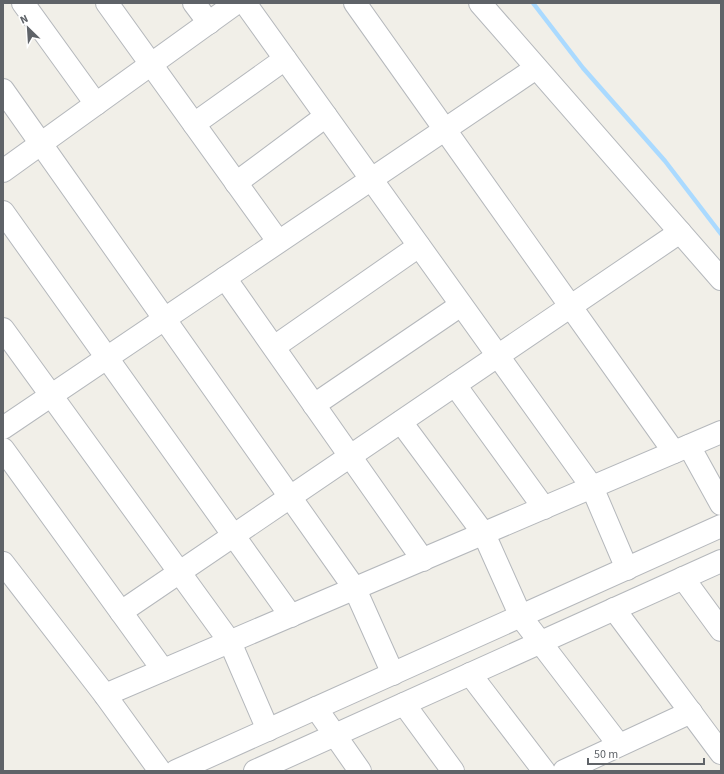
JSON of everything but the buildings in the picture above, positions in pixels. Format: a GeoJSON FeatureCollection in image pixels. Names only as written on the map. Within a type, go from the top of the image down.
{"type":"FeatureCollection","features":[{"type":"Feature","properties":{"kind":"street"},"geometry":{"type":"LineString","coordinates":[[23,3],[96,104]]}},
{"type":"Feature","properties":{"kind":"street"},"geometry":{"type":"LineString","coordinates":[[107,3],[278,241]]}},
{"type":"Feature","properties":{"kind":"street"},"geometry":{"type":"LineString","coordinates":[[194,3],[209,23]]}},
{"type":"Feature","properties":{"kind":"street"},"geometry":{"type":"LineString","coordinates":[[3,171],[236,3]]}},
{"type":"Feature","properties":{"kind":"street"},"geometry":{"type":"LineString","coordinates":[[245,3],[592,488],[627,569]]}},
{"type":"Feature","properties":{"kind":"street"},"geometry":{"type":"LineString","coordinates":[[355,3],[570,306],[682,449],[721,504]]}},
{"type":"Feature","properties":{"kind":"street"},"geometry":{"type":"LineString","coordinates":[[480,3],[721,279]]}},
{"type":"Feature","properties":{"kind":"street"},"geometry":{"type":"LineString","coordinates":[[194,124],[285,59]]}},
{"type":"Feature","properties":{"kind":"street"},"geometry":{"type":"LineString","coordinates":[[3,428],[536,68]]}},
{"type":"Feature","properties":{"kind":"street"},"geometry":{"type":"LineString","coordinates":[[3,90],[355,589],[393,674]]}},
{"type":"Feature","properties":{"kind":"street"},"geometry":{"type":"LineString","coordinates":[[236,183],[326,116]]}},
{"type":"Feature","properties":{"kind":"street"},"geometry":{"type":"LineString","coordinates":[[3,212],[291,616]]}},
{"type":"Feature","properties":{"kind":"street"},"geometry":{"type":"LineString","coordinates":[[121,612],[680,232]]}},
{"type":"Feature","properties":{"kind":"street"},"geometry":{"type":"LineString","coordinates":[[274,347],[419,246]]}},
{"type":"Feature","properties":{"kind":"street"},"geometry":{"type":"LineString","coordinates":[[225,278],[423,560]]}},
{"type":"Feature","properties":{"kind":"street"},"geometry":{"type":"LineString","coordinates":[[314,405],[461,305]]}},
{"type":"Feature","properties":{"kind":"street"},"geometry":{"type":"LineString","coordinates":[[3,329],[230,642],[268,730]]}},
{"type":"Feature","properties":{"kind":"street"},"geometry":{"type":"LineString","coordinates":[[455,384],[544,508]]}},
{"type":"Feature","properties":{"kind":"street"},"geometry":{"type":"LineString","coordinates":[[401,422],[484,534],[521,617],[619,745]]}},
{"type":"Feature","properties":{"kind":"street"},"geometry":{"type":"LineString","coordinates":[[105,695],[721,432]]}},
{"type":"Feature","properties":{"kind":"street"},"geometry":{"type":"LineString","coordinates":[[3,449],[163,670]]}},
{"type":"Feature","properties":{"kind":"street"},"geometry":{"type":"LineString","coordinates":[[176,771],[721,526]]}},
{"type":"Feature","properties":{"kind":"street"},"geometry":{"type":"LineString","coordinates":[[262,770],[540,642],[721,561]]}},
{"type":"Feature","properties":{"kind":"street"},"geometry":{"type":"LineString","coordinates":[[3,563],[105,695],[160,771]]}},
{"type":"Feature","properties":{"kind":"street"},"geometry":{"type":"LineString","coordinates":[[683,578],[721,630]]}},
{"type":"Feature","properties":{"kind":"street"},"geometry":{"type":"LineString","coordinates":[[614,609],[721,753]]}},
{"type":"Feature","properties":{"kind":"street"},"geometry":{"type":"LineString","coordinates":[[470,674],[544,771]]}},
{"type":"Feature","properties":{"kind":"street"},"geometry":{"type":"LineString","coordinates":[[404,704],[453,771]]}},
{"type":"Feature","properties":{"kind":"street"},"geometry":{"type":"LineString","coordinates":[[316,708],[334,736],[360,771]]}},
{"type":"Feature","properties":{"kind":"street"},"geometry":{"type":"LineString","coordinates":[[564,771],[691,712]]}},
{"type":"Feature","properties":{"kind":"waterway"},"geometry":{"type":"LineString","coordinates":[[533,3],[583,68],[665,161],[721,234]]}}]}
